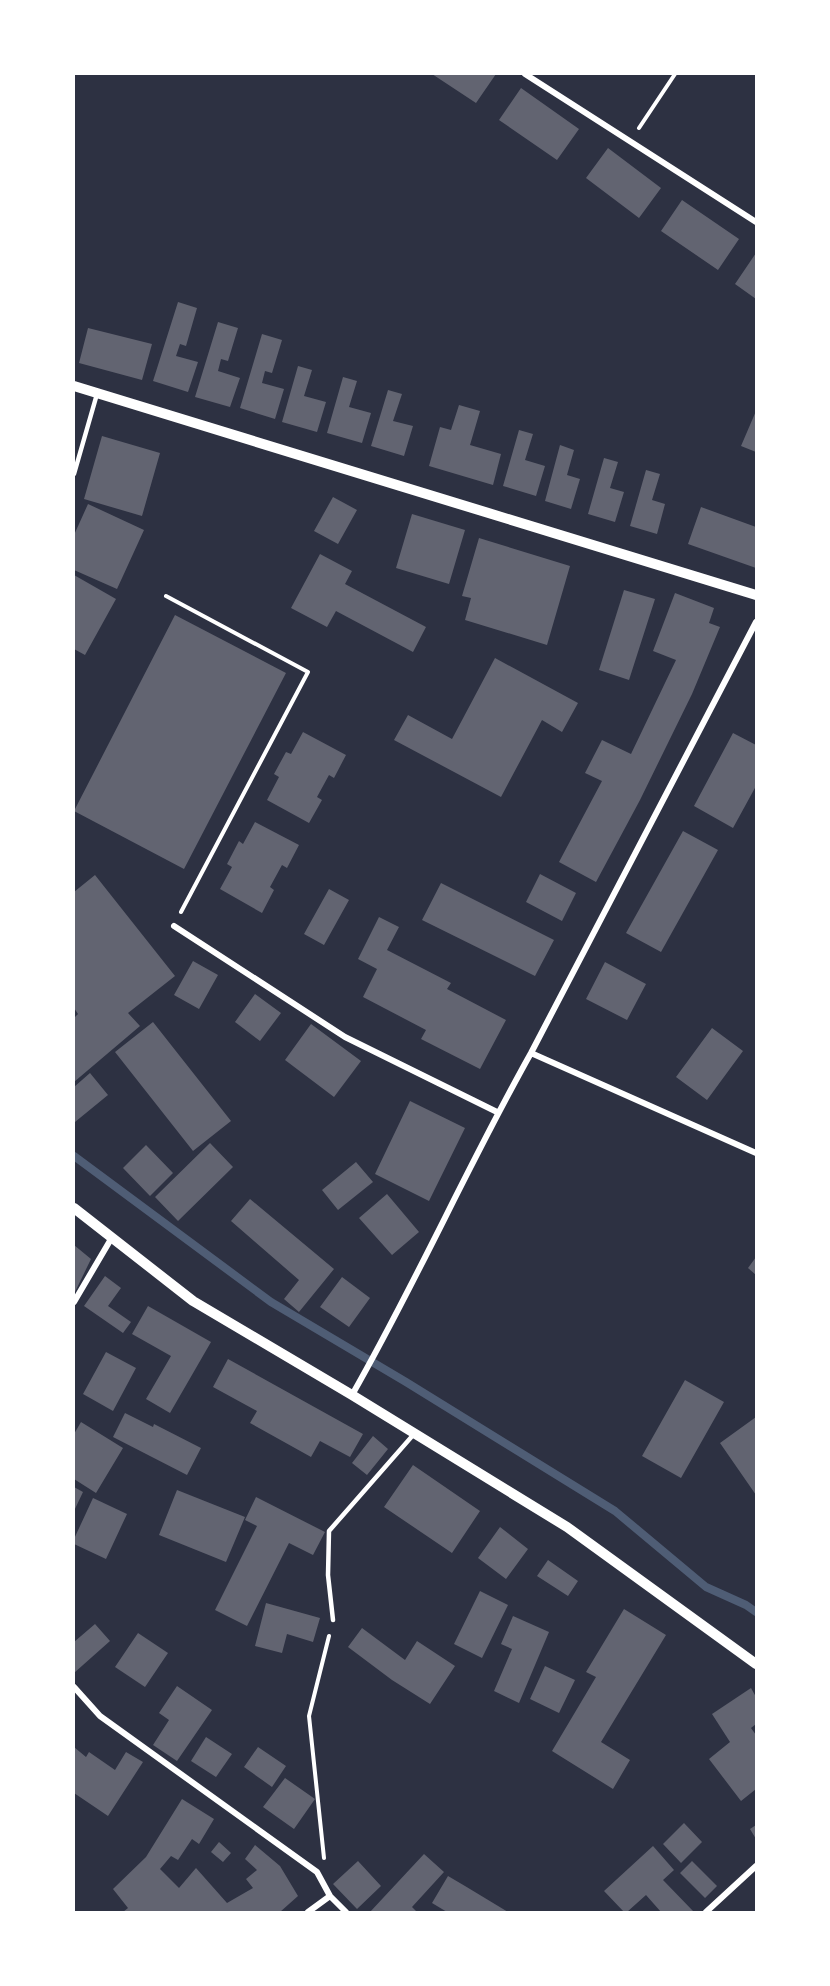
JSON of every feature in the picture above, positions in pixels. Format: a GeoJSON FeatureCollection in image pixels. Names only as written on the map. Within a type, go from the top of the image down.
{"type":"FeatureCollection","features":[{"type":"Feature","properties":{"kind":"street"},"geometry":{"type":"LineString","coordinates":[[525,74],[756,222]]}},
{"type":"Feature","properties":{"kind":"street"},"geometry":{"type":"LineString","coordinates":[[74,386],[756,595]]}},
{"type":"Feature","properties":{"kind":"street"},"geometry":{"type":"LineString","coordinates":[[352,1395],[381,1343],[497,1112],[531,1053],[756,622]]}},
{"type":"Feature","properties":{"kind":"street"},"geometry":{"type":"LineString","coordinates":[[174,926],[345,1037],[497,1112]]}},
{"type":"Feature","properties":{"kind":"street"},"geometry":{"type":"LineString","coordinates":[[531,1053],[756,1153]]}},
{"type":"Feature","properties":{"kind":"street"},"geometry":{"type":"LineString","coordinates":[[74,1208],[193,1301],[567,1527],[756,1664]]}},
{"type":"Feature","properties":{"kind":"street"},"geometry":{"type":"LineString","coordinates":[[74,1302],[111,1239]]}},
{"type":"Feature","properties":{"kind":"street"},"geometry":{"type":"LineString","coordinates":[[74,1687],[100,1716],[317,1872],[330,1896],[346,1912]]}},
{"type":"Feature","properties":{"kind":"street"},"geometry":{"type":"LineString","coordinates":[[706,1912],[756,1866]]}},
{"type":"Feature","properties":{"kind":"street"},"geometry":{"type":"LineString","coordinates":[[308,1912],[330,1896]]}},
{"type":"Feature","properties":{"kind":"lane"},"geometry":{"type":"LineString","coordinates":[[74,474],[97,394]]}},
{"type":"Feature","properties":{"kind":"lane"},"geometry":{"type":"LineString","coordinates":[[333,1620],[328,1575],[329,1531],[414,1434]]}},
{"type":"Feature","properties":{"kind":"path"},"geometry":{"type":"LineString","coordinates":[[632,142],[643,121],[675,74]]}},
{"type":"Feature","properties":{"kind":"path"},"geometry":{"type":"LineString","coordinates":[[166,596],[308,672],[174,926]]}},
{"type":"Feature","properties":{"kind":"path"},"geometry":{"type":"LineString","coordinates":[[317,1872],[325,1856],[309,1716],[333,1620]]}},
{"type":"Feature","properties":{"kind":"building"},"geometry":{"type":"Polygon","coordinates":[[[432,74],[496,74],[476,103],[432,74]]]}},
{"type":"Feature","properties":{"kind":"building"},"geometry":{"type":"Polygon","coordinates":[[[521,88],[579,129],[557,160],[499,120],[521,88]]]}},
{"type":"Feature","properties":{"kind":"building"},"geometry":{"type":"Polygon","coordinates":[[[608,148],[661,188],[639,218],[586,178],[608,148]]]}},
{"type":"Feature","properties":{"kind":"building"},"geometry":{"type":"Polygon","coordinates":[[[682,200],[739,239],[718,270],[661,231],[682,200]]]}},
{"type":"Feature","properties":{"kind":"building"},"geometry":{"type":"Polygon","coordinates":[[[756,253],[756,299],[735,284],[756,253]]]}},
{"type":"Feature","properties":{"kind":"building"},"geometry":{"type":"Polygon","coordinates":[[[178,302],[197,308],[186,346],[180,344],[176,356],[198,362],[188,392],[153,381],[178,302]]]}},
{"type":"Feature","properties":{"kind":"building"},"geometry":{"type":"Polygon","coordinates":[[[218,322],[238,328],[228,361],[221,359],[218,371],[240,378],[230,407],[195,397],[218,322]]]}},
{"type":"Feature","properties":{"kind":"building"},"geometry":{"type":"Polygon","coordinates":[[[88,328],[152,344],[142,380],[79,363],[88,328]]]}},
{"type":"Feature","properties":{"kind":"building"},"geometry":{"type":"Polygon","coordinates":[[[262,334],[282,340],[272,373],[265,371],[262,383],[284,389],[275,419],[240,408],[262,334]]]}},
{"type":"Feature","properties":{"kind":"building"},"geometry":{"type":"Polygon","coordinates":[[[298,366],[312,370],[304,396],[326,402],[317,432],[282,422],[298,366]]]}},
{"type":"Feature","properties":{"kind":"building"},"geometry":{"type":"Polygon","coordinates":[[[343,377],[357,381],[349,407],[371,413],[362,443],[327,433],[343,377]]]}},
{"type":"Feature","properties":{"kind":"building"},"geometry":{"type":"Polygon","coordinates":[[[388,390],[402,394],[393,421],[413,426],[404,456],[371,446],[388,390]]]}},
{"type":"Feature","properties":{"kind":"building"},"geometry":{"type":"Polygon","coordinates":[[[459,405],[480,411],[470,445],[501,454],[493,485],[429,466],[440,427],[451,430],[459,405]]]}},
{"type":"Feature","properties":{"kind":"building"},"geometry":{"type":"Polygon","coordinates":[[[756,411],[756,452],[741,446],[756,411]]]}},
{"type":"Feature","properties":{"kind":"building"},"geometry":{"type":"Polygon","coordinates":[[[519,430],[533,434],[525,460],[545,466],[536,496],[503,486],[519,430]]]}},
{"type":"Feature","properties":{"kind":"building"},"geometry":{"type":"Polygon","coordinates":[[[102,436],[160,453],[142,516],[84,499],[102,436]]]}},
{"type":"Feature","properties":{"kind":"building"},"geometry":{"type":"Polygon","coordinates":[[[560,445],[574,450],[567,475],[580,479],[571,509],[545,501],[560,445]]]}},
{"type":"Feature","properties":{"kind":"building"},"geometry":{"type":"Polygon","coordinates":[[[604,458],[618,462],[610,488],[624,492],[615,522],[588,514],[604,458]]]}},
{"type":"Feature","properties":{"kind":"building"},"geometry":{"type":"Polygon","coordinates":[[[646,470],[660,474],[652,500],[665,504],[657,534],[630,526],[646,470]]]}},
{"type":"Feature","properties":{"kind":"building"},"geometry":{"type":"Polygon","coordinates":[[[333,497],[357,510],[338,544],[314,531],[333,497]]]}},
{"type":"Feature","properties":{"kind":"building"},"geometry":{"type":"Polygon","coordinates":[[[88,504],[144,530],[117,589],[74,570],[74,535],[88,504]]]}},
{"type":"Feature","properties":{"kind":"building"},"geometry":{"type":"Polygon","coordinates":[[[701,507],[756,527],[756,568],[688,544],[701,507]]]}},
{"type":"Feature","properties":{"kind":"building"},"geometry":{"type":"Polygon","coordinates":[[[412,514],[465,530],[449,584],[396,568],[412,514]]]}},
{"type":"Feature","properties":{"kind":"building"},"geometry":{"type":"Polygon","coordinates":[[[479,538],[570,566],[547,645],[465,620],[471,598],[462,596],[479,538]]]}},
{"type":"Feature","properties":{"kind":"building"},"geometry":{"type":"Polygon","coordinates":[[[320,554],[352,571],[345,584],[426,627],[413,652],[336,611],[327,627],[291,608],[320,554]]]}},
{"type":"Feature","properties":{"kind":"building"},"geometry":{"type":"Polygon","coordinates":[[[74,575],[116,599],[85,655],[74,649],[74,575]]]}},
{"type":"Feature","properties":{"kind":"building"},"geometry":{"type":"Polygon","coordinates":[[[624,590],[655,599],[629,680],[599,670],[624,590]]]}},
{"type":"Feature","properties":{"kind":"building"},"geometry":{"type":"Polygon","coordinates":[[[675,593],[714,608],[709,623],[720,627],[692,694],[640,800],[596,882],[559,862],[602,781],[585,773],[602,740],[631,754],[676,660],[653,651],[675,593]]]}},
{"type":"Feature","properties":{"kind":"building"},"geometry":{"type":"Polygon","coordinates":[[[175,615],[286,673],[184,869],[74,811],[175,615]]]}},
{"type":"Feature","properties":{"kind":"building"},"geometry":{"type":"Polygon","coordinates":[[[495,658],[578,703],[562,732],[542,720],[501,797],[394,740],[408,715],[452,739],[495,658]]]}},
{"type":"Feature","properties":{"kind":"building"},"geometry":{"type":"Polygon","coordinates":[[[303,732],[346,755],[334,778],[329,775],[317,797],[322,800],[309,823],[267,800],[279,777],[274,774],[286,752],[291,754],[303,732]]]}},
{"type":"Feature","properties":{"kind":"building"},"geometry":{"type":"Polygon","coordinates":[[[733,733],[756,745],[756,786],[733,828],[694,806],[733,733]]]}},
{"type":"Feature","properties":{"kind":"building"},"geometry":{"type":"Polygon","coordinates":[[[255,822],[299,845],[287,868],[282,865],[270,887],[274,890],[262,913],[220,889],[232,867],[227,864],[239,841],[243,844],[255,822]]]}},
{"type":"Feature","properties":{"kind":"building"},"geometry":{"type":"Polygon","coordinates":[[[683,831],[718,850],[661,952],[626,933],[683,831]]]}},
{"type":"Feature","properties":{"kind":"building"},"geometry":{"type":"Polygon","coordinates":[[[540,874],[576,893],[562,921],[526,902],[540,874]]]}},
{"type":"Feature","properties":{"kind":"building"},"geometry":{"type":"Polygon","coordinates":[[[95,875],[175,976],[128,1013],[140,1026],[74,1082],[74,1018],[78,1014],[74,1008],[74,892],[95,875]]]}},
{"type":"Feature","properties":{"kind":"building"},"geometry":{"type":"Polygon","coordinates":[[[441,883],[554,940],[535,976],[422,920],[441,883]]]}},
{"type":"Feature","properties":{"kind":"building"},"geometry":{"type":"Polygon","coordinates":[[[329,889],[349,900],[324,945],[304,934],[329,889]]]}},
{"type":"Feature","properties":{"kind":"building"},"geometry":{"type":"Polygon","coordinates":[[[379,917],[399,927],[387,950],[451,983],[447,989],[506,1020],[480,1069],[421,1039],[426,1030],[363,997],[377,969],[358,959],[379,917]]]}},
{"type":"Feature","properties":{"kind":"building"},"geometry":{"type":"Polygon","coordinates":[[[193,961],[218,975],[199,1009],[174,995],[193,961]]]}},
{"type":"Feature","properties":{"kind":"building"},"geometry":{"type":"Polygon","coordinates":[[[605,962],[646,984],[627,1020],[586,999],[605,962]]]}},
{"type":"Feature","properties":{"kind":"building"},"geometry":{"type":"Polygon","coordinates":[[[255,994],[281,1013],[260,1041],[235,1022],[255,994]]]}},
{"type":"Feature","properties":{"kind":"building"},"geometry":{"type":"Polygon","coordinates":[[[153,1022],[231,1121],[193,1151],[115,1052],[153,1022]]]}},
{"type":"Feature","properties":{"kind":"building"},"geometry":{"type":"Polygon","coordinates":[[[311,1024],[361,1061],[334,1097],[285,1060],[311,1024]]]}},
{"type":"Feature","properties":{"kind":"building"},"geometry":{"type":"Polygon","coordinates":[[[712,1028],[743,1051],[707,1100],[676,1077],[712,1028]]]}},
{"type":"Feature","properties":{"kind":"building"},"geometry":{"type":"Polygon","coordinates":[[[90,1073],[108,1095],[75,1122],[74,1087],[90,1073]]]}},
{"type":"Feature","properties":{"kind":"building"},"geometry":{"type":"Polygon","coordinates":[[[410,1101],[465,1128],[429,1201],[375,1174],[410,1101]]]}},
{"type":"Feature","properties":{"kind":"building"},"geometry":{"type":"Polygon","coordinates":[[[210,1143],[233,1167],[178,1221],[155,1197],[210,1143]]]}},
{"type":"Feature","properties":{"kind":"building"},"geometry":{"type":"Polygon","coordinates":[[[146,1145],[173,1173],[150,1196],[123,1168],[146,1145]]]}},
{"type":"Feature","properties":{"kind":"building"},"geometry":{"type":"Polygon","coordinates":[[[356,1162],[373,1182],[338,1210],[322,1190],[356,1162]]]}},
{"type":"Feature","properties":{"kind":"building"},"geometry":{"type":"Polygon","coordinates":[[[387,1194],[419,1232],[392,1255],[359,1218],[387,1194]]]}},
{"type":"Feature","properties":{"kind":"building"},"geometry":{"type":"Polygon","coordinates":[[[250,1199],[334,1269],[299,1312],[284,1299],[299,1280],[231,1221],[250,1199]]]}},
{"type":"Feature","properties":{"kind":"building"},"geometry":{"type":"Polygon","coordinates":[[[74,1245],[91,1259],[74,1294],[74,1245]]]}},
{"type":"Feature","properties":{"kind":"building"},"geometry":{"type":"Polygon","coordinates":[[[756,1257],[756,1275],[748,1268],[756,1257]]]}},
{"type":"Feature","properties":{"kind":"building"},"geometry":{"type":"Polygon","coordinates":[[[105,1276],[121,1288],[108,1306],[131,1322],[123,1333],[84,1306],[105,1276]]]}},
{"type":"Feature","properties":{"kind":"building"},"geometry":{"type":"Polygon","coordinates":[[[342,1277],[370,1298],[349,1327],[320,1307],[342,1277]]]}},
{"type":"Feature","properties":{"kind":"building"},"geometry":{"type":"Polygon","coordinates":[[[148,1306],[211,1342],[170,1413],[146,1399],[171,1356],[132,1334],[148,1306]]]}},
{"type":"Feature","properties":{"kind":"building"},"geometry":{"type":"Polygon","coordinates":[[[106,1352],[136,1368],[113,1411],[83,1394],[106,1352]]]}},
{"type":"Feature","properties":{"kind":"building"},"geometry":{"type":"Polygon","coordinates":[[[228,1359],[363,1434],[350,1457],[320,1441],[311,1457],[250,1423],[257,1411],[213,1387],[228,1359]]]}},
{"type":"Feature","properties":{"kind":"building"},"geometry":{"type":"Polygon","coordinates":[[[685,1380],[724,1402],[681,1478],[642,1456],[685,1380]]]}},
{"type":"Feature","properties":{"kind":"building"},"geometry":{"type":"Polygon","coordinates":[[[125,1413],[153,1427],[154,1424],[201,1448],[187,1475],[113,1437],[125,1413]]]}},
{"type":"Feature","properties":{"kind":"building"},"geometry":{"type":"Polygon","coordinates":[[[756,1417],[756,1495],[720,1443],[756,1417]]]}},
{"type":"Feature","properties":{"kind":"building"},"geometry":{"type":"Polygon","coordinates":[[[81,1422],[123,1448],[96,1493],[74,1479],[74,1434],[81,1422]]]}},
{"type":"Feature","properties":{"kind":"building"},"geometry":{"type":"Polygon","coordinates":[[[373,1436],[388,1449],[367,1475],[352,1463],[373,1436]]]}},
{"type":"Feature","properties":{"kind":"building"},"geometry":{"type":"Polygon","coordinates":[[[413,1465],[480,1511],[452,1553],[384,1507],[413,1465]]]}},
{"type":"Feature","properties":{"kind":"building"},"geometry":{"type":"Polygon","coordinates":[[[74,1487],[83,1492],[74,1511],[74,1487]]]}},
{"type":"Feature","properties":{"kind":"building"},"geometry":{"type":"Polygon","coordinates":[[[177,1490],[245,1517],[226,1562],[159,1535],[177,1490]]]}},
{"type":"Feature","properties":{"kind":"building"},"geometry":{"type":"Polygon","coordinates":[[[256,1497],[325,1532],[313,1555],[289,1543],[247,1626],[215,1610],[257,1526],[245,1520],[256,1497]]]}},
{"type":"Feature","properties":{"kind":"building"},"geometry":{"type":"Polygon","coordinates":[[[93,1498],[127,1514],[106,1559],[74,1544],[74,1539],[93,1498]]]}},
{"type":"Feature","properties":{"kind":"building"},"geometry":{"type":"Polygon","coordinates":[[[500,1527],[528,1549],[506,1579],[478,1558],[500,1527]]]}},
{"type":"Feature","properties":{"kind":"building"},"geometry":{"type":"Polygon","coordinates":[[[548,1560],[578,1581],[568,1596],[537,1576],[548,1560]]]}},
{"type":"Feature","properties":{"kind":"building"},"geometry":{"type":"Polygon","coordinates":[[[480,1591],[508,1605],[482,1658],[454,1644],[480,1591]]]}},
{"type":"Feature","properties":{"kind":"building"},"geometry":{"type":"Polygon","coordinates":[[[266,1603],[320,1618],[313,1642],[287,1634],[282,1653],[255,1646],[266,1603]]]}},
{"type":"Feature","properties":{"kind":"building"},"geometry":{"type":"Polygon","coordinates":[[[624,1609],[666,1635],[601,1742],[630,1760],[613,1789],[552,1751],[596,1677],[586,1672],[624,1609]]]}},
{"type":"Feature","properties":{"kind":"building"},"geometry":{"type":"Polygon","coordinates":[[[513,1616],[549,1632],[519,1703],[494,1691],[512,1649],[501,1644],[513,1616]]]}},
{"type":"Feature","properties":{"kind":"building"},"geometry":{"type":"Polygon","coordinates":[[[95,1624],[110,1641],[74,1673],[74,1642],[95,1624]]]}},
{"type":"Feature","properties":{"kind":"building"},"geometry":{"type":"Polygon","coordinates":[[[362,1628],[405,1660],[417,1641],[455,1666],[430,1704],[392,1680],[348,1647],[362,1628]]]}},
{"type":"Feature","properties":{"kind":"building"},"geometry":{"type":"Polygon","coordinates":[[[138,1633],[168,1653],[145,1687],[115,1667],[138,1633]]]}},
{"type":"Feature","properties":{"kind":"building"},"geometry":{"type":"Polygon","coordinates":[[[545,1666],[575,1680],[559,1713],[530,1699],[545,1666]]]}},
{"type":"Feature","properties":{"kind":"building"},"geometry":{"type":"Polygon","coordinates":[[[177,1686],[212,1710],[177,1761],[153,1745],[169,1720],[159,1713],[177,1686]]]}},
{"type":"Feature","properties":{"kind":"building"},"geometry":{"type":"Polygon","coordinates":[[[751,1688],[756,1697],[756,1724],[751,1728],[756,1735],[756,1789],[741,1801],[709,1759],[730,1742],[712,1714],[751,1688]]]}},
{"type":"Feature","properties":{"kind":"building"},"geometry":{"type":"Polygon","coordinates":[[[206,1737],[232,1754],[216,1777],[191,1761],[206,1737]]]}},
{"type":"Feature","properties":{"kind":"building"},"geometry":{"type":"Polygon","coordinates":[[[74,1747],[86,1757],[89,1752],[115,1770],[126,1752],[143,1762],[108,1816],[74,1793],[74,1747]]]}},
{"type":"Feature","properties":{"kind":"building"},"geometry":{"type":"Polygon","coordinates":[[[258,1747],[286,1766],[272,1787],[244,1767],[258,1747]]]}},
{"type":"Feature","properties":{"kind":"building"},"geometry":{"type":"Polygon","coordinates":[[[285,1778],[315,1799],[294,1829],[263,1807],[285,1778]]]}},
{"type":"Feature","properties":{"kind":"building"},"geometry":{"type":"Polygon","coordinates":[[[182,1799],[214,1819],[199,1844],[192,1839],[178,1860],[171,1856],[160,1869],[179,1888],[196,1868],[227,1903],[253,1888],[246,1879],[257,1870],[245,1859],[255,1845],[280,1866],[298,1896],[280,1912],[123,1912],[128,1908],[113,1889],[146,1857],[182,1799]]]}},
{"type":"Feature","properties":{"kind":"building"},"geometry":{"type":"Polygon","coordinates":[[[684,1823],[702,1842],[681,1863],[663,1844],[684,1823]]]}},
{"type":"Feature","properties":{"kind":"building"},"geometry":{"type":"Polygon","coordinates":[[[756,1825],[756,1839],[750,1829],[756,1825]]]}},
{"type":"Feature","properties":{"kind":"building"},"geometry":{"type":"Polygon","coordinates":[[[219,1842],[231,1853],[223,1862],[211,1852],[219,1842]]]}},
{"type":"Feature","properties":{"kind":"building"},"geometry":{"type":"Polygon","coordinates":[[[653,1846],[674,1870],[663,1880],[694,1912],[661,1912],[646,1895],[627,1912],[624,1912],[604,1891],[653,1846]]]}},
{"type":"Feature","properties":{"kind":"building"},"geometry":{"type":"Polygon","coordinates":[[[424,1854],[444,1872],[412,1907],[416,1911],[370,1912],[424,1854]]]}},
{"type":"Feature","properties":{"kind":"building"},"geometry":{"type":"Polygon","coordinates":[[[358,1861],[381,1886],[357,1909],[333,1884],[358,1861]]]}},
{"type":"Feature","properties":{"kind":"building"},"geometry":{"type":"Polygon","coordinates":[[[692,1861],[717,1886],[705,1898],[680,1873],[692,1861]]]}},
{"type":"Feature","properties":{"kind":"building"},"geometry":{"type":"Polygon","coordinates":[[[448,1876],[508,1912],[447,1912],[432,1903],[448,1876]]]}},
{"type":"Feature","properties":{"kind":"waterway"},"geometry":{"type":"LineString","coordinates":[[74,1156],[271,1302],[615,1511],[706,1587],[756,1612]]}}]}
